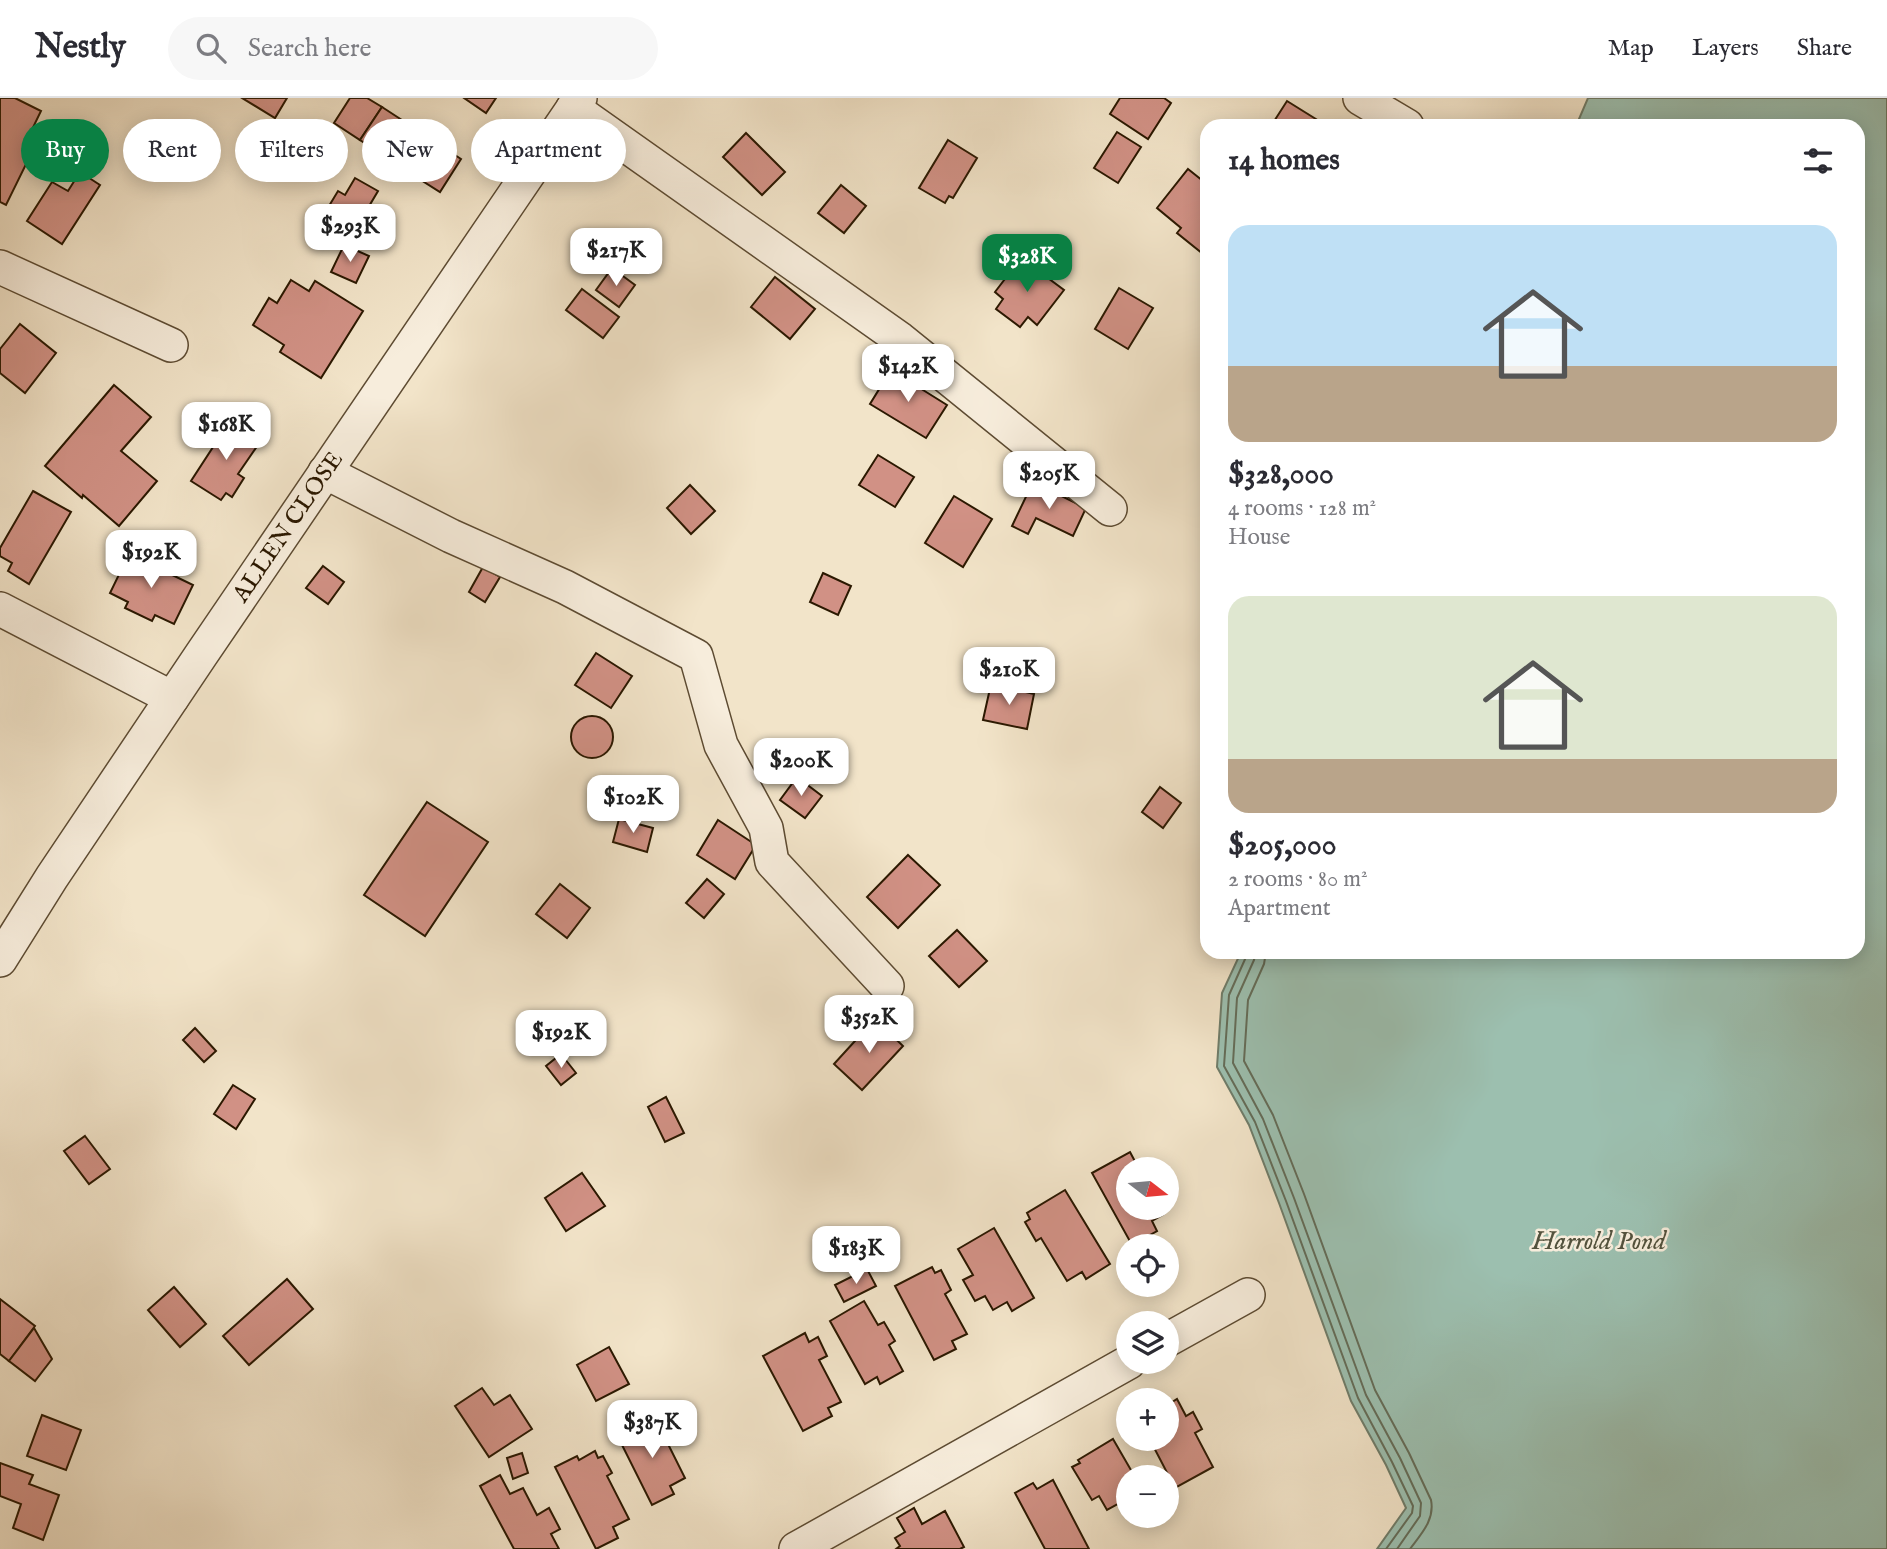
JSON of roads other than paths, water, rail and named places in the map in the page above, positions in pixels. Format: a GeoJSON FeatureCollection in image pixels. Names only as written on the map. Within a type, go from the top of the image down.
{"type":"FeatureCollection","features":[{"type":"Feature","properties":{"kind":"street"},"geometry":{"type":"LineString","coordinates":[[1360,98],[1395,119]]}},
{"type":"Feature","properties":{"kind":"street"},"geometry":{"type":"LineString","coordinates":[[576,103],[900,339],[1110,509]]}},
{"type":"Feature","properties":{"kind":"street","name":"ALLEN CLOSE"},"geometry":{"type":"LineString","coordinates":[[0,960],[172,698],[576,103]]}},
{"type":"Feature","properties":{"kind":"street"},"geometry":{"type":"LineString","coordinates":[[0,268],[171,345]]}},
{"type":"Feature","properties":{"kind":"street"},"geometry":{"type":"LineString","coordinates":[[325,472],[451,536],[565,587],[695,656],[721,745],[766,828],[772,862],[887,986]]}},
{"type":"Feature","properties":{"kind":"street"},"geometry":{"type":"LineString","coordinates":[[0,609],[172,698]]}},
{"type":"Feature","properties":{"kind":"street"},"geometry":{"type":"LineString","coordinates":[[1179,1333],[1248,1295]]}},
{"type":"Feature","properties":{"kind":"street"},"geometry":{"type":"LineString","coordinates":[[796,1549],[1116,1369]]}},
{"type":"Feature","properties":{"kind":"water","name":"Harrold Pond"},"geometry":{"type":"Polygon","coordinates":[[[1588,98],[1887,98],[1887,1549],[1377,1549],[1406,1508],[1351,1401],[1249,1125],[1217,1067],[1222,993],[1238,959],[1865,959],[1865,119],[1579,119],[1588,98]]]}}]}
